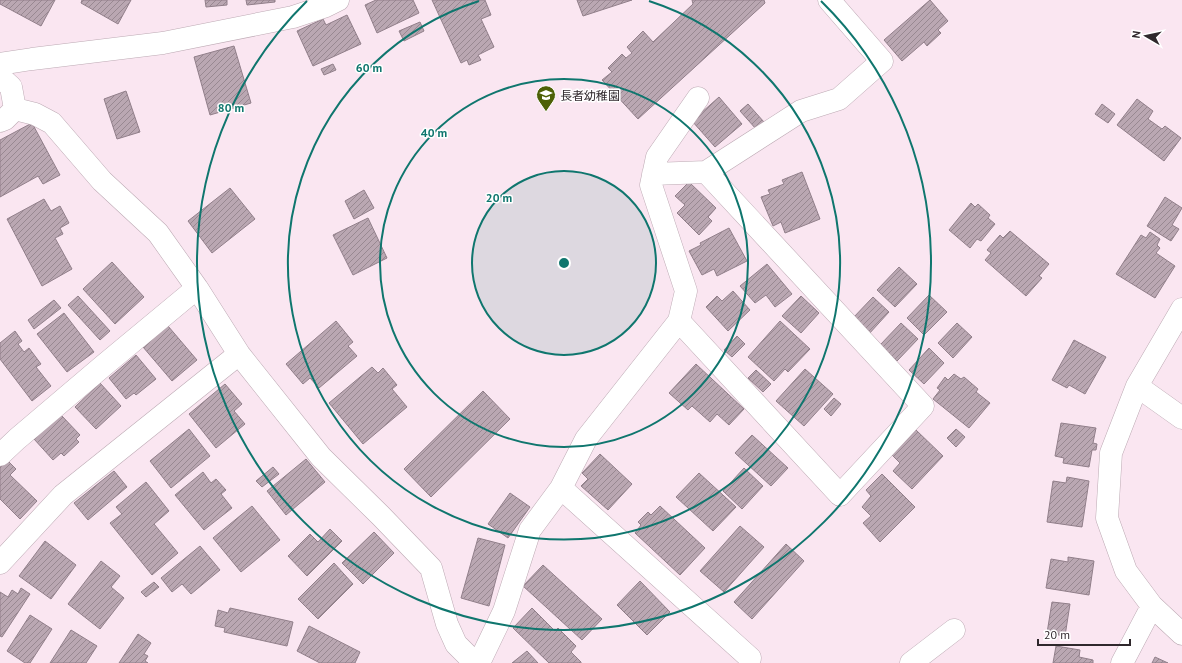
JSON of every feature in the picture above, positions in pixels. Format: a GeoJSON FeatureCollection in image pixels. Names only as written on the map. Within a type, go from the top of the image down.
{"type":"FeatureCollection","features":[{"type":"Feature","properties":{"kind":"street"},"geometry":{"type":"LineString","coordinates":[[0,64],[163,43],[293,17],[326,6],[338,0]]}},
{"type":"Feature","properties":{"kind":"street"},"geometry":{"type":"LineString","coordinates":[[653,174],[706,172],[801,111],[839,99],[882,61],[829,0]]}},
{"type":"Feature","properties":{"kind":"street"},"geometry":{"type":"LineString","coordinates":[[0,77],[11,88],[7,115],[35,114],[52,123],[102,181],[158,233],[197,288],[239,354],[321,457],[382,516],[431,568],[448,624],[456,644],[475,663]]}},
{"type":"Feature","properties":{"kind":"street"},"geometry":{"type":"LineString","coordinates":[[479,663],[504,611],[530,530],[561,488],[586,439],[679,321],[686,291],[651,184],[657,157],[698,98]]}},
{"type":"Feature","properties":{"kind":"street"},"geometry":{"type":"LineString","coordinates":[[679,321],[840,495],[923,406],[706,172]]}},
{"type":"Feature","properties":{"kind":"street"},"geometry":{"type":"LineString","coordinates":[[0,455],[91,376],[197,288]]}},
{"type":"Feature","properties":{"kind":"street"},"geometry":{"type":"LineString","coordinates":[[1182,309],[1137,386],[1111,453],[1107,518],[1126,571],[1152,606],[1182,634]]}},
{"type":"Feature","properties":{"kind":"street"},"geometry":{"type":"LineString","coordinates":[[0,563],[63,495],[239,354]]}},
{"type":"Feature","properties":{"kind":"street"},"geometry":{"type":"LineString","coordinates":[[1137,386],[1182,418]]}},
{"type":"Feature","properties":{"kind":"street"},"geometry":{"type":"LineString","coordinates":[[561,488],[750,658]]}},
{"type":"Feature","properties":{"kind":"street"},"geometry":{"type":"LineString","coordinates":[[1122,663],[1152,606]]}},
{"type":"Feature","properties":{"kind":"street"},"geometry":{"type":"LineString","coordinates":[[910,663],[954,630]]}},
{"type":"Feature","properties":{"kind":"building"},"geometry":{"type":"Polygon","coordinates":[[[0,0],[55,0],[41,26],[0,4],[0,0]]]}},
{"type":"Feature","properties":{"kind":"building"},"geometry":{"type":"Polygon","coordinates":[[[82,0],[131,0],[118,24],[81,3],[82,0]]]}},
{"type":"Feature","properties":{"kind":"building"},"geometry":{"type":"Polygon","coordinates":[[[205,0],[227,0],[227,5],[206,7],[205,0]]]}},
{"type":"Feature","properties":{"kind":"building"},"geometry":{"type":"Polygon","coordinates":[[[246,0],[275,0],[275,2],[247,5],[246,0]]]}},
{"type":"Feature","properties":{"kind":"building"},"geometry":{"type":"Polygon","coordinates":[[[376,0],[413,0],[419,13],[377,33],[365,5],[376,0]]]}},
{"type":"Feature","properties":{"kind":"building"},"geometry":{"type":"Polygon","coordinates":[[[432,0],[485,0],[491,15],[481,19],[494,47],[478,55],[481,60],[469,65],[467,60],[461,63],[432,0]]]}},
{"type":"Feature","properties":{"kind":"building"},"geometry":{"type":"Polygon","coordinates":[[[577,0],[632,0],[583,16],[577,0]]]}},
{"type":"Feature","properties":{"kind":"building"},"geometry":{"type":"Polygon","coordinates":[[[692,0],[764,0],[765,3],[638,119],[602,80],[612,72],[608,68],[622,54],[626,58],[632,53],[627,47],[643,31],[653,42],[693,4],[692,0]]]}},
{"type":"Feature","properties":{"kind":"building"},"geometry":{"type":"Polygon","coordinates":[[[930,0],[948,21],[938,30],[941,33],[927,46],[924,42],[902,61],[884,40],[930,0]]]}},
{"type":"Feature","properties":{"kind":"building"},"geometry":{"type":"Polygon","coordinates":[[[347,15],[361,44],[313,66],[297,31],[323,19],[326,25],[347,15]]]}},
{"type":"Feature","properties":{"kind":"building"},"geometry":{"type":"Polygon","coordinates":[[[420,22],[424,31],[404,41],[399,31],[420,22]]]}},
{"type":"Feature","properties":{"kind":"building"},"geometry":{"type":"Polygon","coordinates":[[[234,46],[251,103],[210,115],[194,57],[234,46]]]}},
{"type":"Feature","properties":{"kind":"building"},"geometry":{"type":"Polygon","coordinates":[[[333,64],[336,70],[324,75],[321,69],[333,64]]]}},
{"type":"Feature","properties":{"kind":"building"},"geometry":{"type":"Polygon","coordinates":[[[126,91],[140,132],[117,139],[104,99],[126,91]]]}},
{"type":"Feature","properties":{"kind":"building"},"geometry":{"type":"Polygon","coordinates":[[[719,97],[742,124],[715,147],[692,121],[719,97]]]}},
{"type":"Feature","properties":{"kind":"building"},"geometry":{"type":"Polygon","coordinates":[[[1137,99],[1153,111],[1148,119],[1162,129],[1165,126],[1181,138],[1164,161],[1117,125],[1137,99]]]}},
{"type":"Feature","properties":{"kind":"building"},"geometry":{"type":"Polygon","coordinates":[[[748,104],[764,122],[756,129],[740,111],[748,104]]]}},
{"type":"Feature","properties":{"kind":"building"},"geometry":{"type":"Polygon","coordinates":[[[1102,104],[1115,114],[1108,123],[1095,114],[1102,104]]]}},
{"type":"Feature","properties":{"kind":"building"},"geometry":{"type":"Polygon","coordinates":[[[32,123],[60,175],[43,184],[38,176],[0,197],[0,140],[32,123]]]}},
{"type":"Feature","properties":{"kind":"building"},"geometry":{"type":"Polygon","coordinates":[[[802,172],[820,219],[785,233],[781,222],[773,226],[761,197],[770,194],[768,190],[784,184],[782,180],[802,172]]]}},
{"type":"Feature","properties":{"kind":"building"},"geometry":{"type":"Polygon","coordinates":[[[689,182],[716,208],[708,217],[712,221],[699,235],[677,213],[685,205],[675,196],[689,182]]]}},
{"type":"Feature","properties":{"kind":"building"},"geometry":{"type":"Polygon","coordinates":[[[230,188],[255,219],[212,253],[188,221],[230,188]]]}},
{"type":"Feature","properties":{"kind":"building"},"geometry":{"type":"Polygon","coordinates":[[[364,190],[374,208],[354,219],[345,201],[364,190]]]}},
{"type":"Feature","properties":{"kind":"building"},"geometry":{"type":"Polygon","coordinates":[[[1165,197],[1182,208],[1172,225],[1179,229],[1171,241],[1147,226],[1165,197]]]}},
{"type":"Feature","properties":{"kind":"building"},"geometry":{"type":"Polygon","coordinates":[[[44,199],[51,211],[60,206],[69,223],[60,228],[63,234],[55,238],[72,269],[42,286],[7,219],[44,199]]]}},
{"type":"Feature","properties":{"kind":"building"},"geometry":{"type":"Polygon","coordinates":[[[971,203],[975,207],[978,204],[990,215],[988,218],[995,224],[981,241],[977,239],[970,248],[949,230],[971,203]]]}},
{"type":"Feature","properties":{"kind":"building"},"geometry":{"type":"Polygon","coordinates":[[[368,218],[387,258],[353,275],[333,235],[368,218]]]}},
{"type":"Feature","properties":{"kind":"building"},"geometry":{"type":"Polygon","coordinates":[[[729,228],[747,261],[717,276],[714,269],[702,275],[689,251],[701,245],[700,243],[729,228]]]}},
{"type":"Feature","properties":{"kind":"building"},"geometry":{"type":"Polygon","coordinates":[[[1010,231],[1049,264],[1039,276],[1042,278],[1026,296],[985,260],[991,253],[987,250],[1000,235],[1003,238],[1010,231]]]}},
{"type":"Feature","properties":{"kind":"building"},"geometry":{"type":"Polygon","coordinates":[[[1150,232],[1160,239],[1157,245],[1160,248],[1156,253],[1175,266],[1155,298],[1116,274],[1141,235],[1146,238],[1150,232]]]}},
{"type":"Feature","properties":{"kind":"building"},"geometry":{"type":"Polygon","coordinates":[[[112,262],[144,297],[115,324],[83,289],[112,262]]]}},
{"type":"Feature","properties":{"kind":"building"},"geometry":{"type":"Polygon","coordinates":[[[767,264],[792,294],[775,307],[766,295],[755,303],[740,286],[767,264]]]}},
{"type":"Feature","properties":{"kind":"building"},"geometry":{"type":"Polygon","coordinates":[[[899,267],[917,284],[895,307],[877,290],[899,267]]]}},
{"type":"Feature","properties":{"kind":"building"},"geometry":{"type":"Polygon","coordinates":[[[733,291],[750,310],[728,331],[706,307],[717,296],[722,301],[733,291]]]}},
{"type":"Feature","properties":{"kind":"building"},"geometry":{"type":"Polygon","coordinates":[[[929,295],[947,312],[924,335],[907,318],[929,295]]]}},
{"type":"Feature","properties":{"kind":"building"},"geometry":{"type":"Polygon","coordinates":[[[78,296],[110,331],[100,340],[68,305],[78,296]]]}},
{"type":"Feature","properties":{"kind":"building"},"geometry":{"type":"Polygon","coordinates":[[[801,296],[819,313],[801,333],[782,316],[801,296]]]}},
{"type":"Feature","properties":{"kind":"building"},"geometry":{"type":"Polygon","coordinates":[[[873,297],[889,312],[868,335],[852,319],[873,297]]]}},
{"type":"Feature","properties":{"kind":"building"},"geometry":{"type":"Polygon","coordinates":[[[54,300],[61,308],[34,329],[28,320],[54,300]]]}},
{"type":"Feature","properties":{"kind":"building"},"geometry":{"type":"Polygon","coordinates":[[[64,313],[94,352],[67,372],[37,334],[64,313]]]}},
{"type":"Feature","properties":{"kind":"building"},"geometry":{"type":"Polygon","coordinates":[[[336,321],[353,342],[348,346],[357,356],[319,388],[310,378],[303,384],[286,364],[336,321]]]}},
{"type":"Feature","properties":{"kind":"building"},"geometry":{"type":"Polygon","coordinates":[[[780,321],[810,349],[788,372],[785,369],[774,381],[748,357],[780,321]]]}},
{"type":"Feature","properties":{"kind":"building"},"geometry":{"type":"Polygon","coordinates":[[[901,323],[918,339],[897,361],[880,345],[901,323]]]}},
{"type":"Feature","properties":{"kind":"building"},"geometry":{"type":"Polygon","coordinates":[[[957,323],[972,337],[953,358],[938,343],[957,323]]]}},
{"type":"Feature","properties":{"kind":"building"},"geometry":{"type":"Polygon","coordinates":[[[168,326],[197,360],[172,381],[143,347],[168,326]]]}},
{"type":"Feature","properties":{"kind":"building"},"geometry":{"type":"Polygon","coordinates":[[[15,331],[22,341],[18,344],[24,352],[29,348],[41,364],[36,367],[51,386],[32,401],[0,359],[0,343],[15,331]]]}},
{"type":"Feature","properties":{"kind":"building"},"geometry":{"type":"Polygon","coordinates":[[[737,336],[745,344],[732,357],[724,350],[737,336]]]}},
{"type":"Feature","properties":{"kind":"building"},"geometry":{"type":"Polygon","coordinates":[[[1074,340],[1106,357],[1085,394],[1069,385],[1067,388],[1052,380],[1074,340]]]}},
{"type":"Feature","properties":{"kind":"building"},"geometry":{"type":"Polygon","coordinates":[[[929,348],[944,363],[924,384],[909,370],[929,348]]]}},
{"type":"Feature","properties":{"kind":"building"},"geometry":{"type":"Polygon","coordinates":[[[136,355],[156,379],[136,395],[134,393],[126,399],[109,378],[136,355]]]}},
{"type":"Feature","properties":{"kind":"building"},"geometry":{"type":"Polygon","coordinates":[[[696,364],[744,409],[729,425],[717,414],[710,422],[692,406],[688,410],[669,393],[696,364]]]}},
{"type":"Feature","properties":{"kind":"building"},"geometry":{"type":"Polygon","coordinates":[[[372,367],[378,373],[383,368],[397,385],[392,389],[407,407],[363,444],[329,403],[372,367]]]}},
{"type":"Feature","properties":{"kind":"building"},"geometry":{"type":"Polygon","coordinates":[[[805,369],[833,394],[804,426],[776,401],[805,369]]]}},
{"type":"Feature","properties":{"kind":"building"},"geometry":{"type":"Polygon","coordinates":[[[756,370],[771,384],[763,392],[748,378],[756,370]]]}},
{"type":"Feature","properties":{"kind":"building"},"geometry":{"type":"Polygon","coordinates":[[[954,374],[961,379],[964,377],[978,389],[976,392],[990,403],[969,428],[933,399],[940,390],[937,388],[945,377],[948,380],[954,374]]]}},
{"type":"Feature","properties":{"kind":"building"},"geometry":{"type":"Polygon","coordinates":[[[100,383],[121,406],[96,429],[75,407],[100,383]]]}},
{"type":"Feature","properties":{"kind":"building"},"geometry":{"type":"Polygon","coordinates":[[[225,384],[242,404],[234,411],[245,424],[216,448],[189,414],[225,384]]]}},
{"type":"Feature","properties":{"kind":"building"},"geometry":{"type":"Polygon","coordinates":[[[483,391],[510,419],[431,497],[404,469],[483,391]]]}},
{"type":"Feature","properties":{"kind":"building"},"geometry":{"type":"Polygon","coordinates":[[[834,398],[841,404],[831,416],[824,409],[834,398]]]}},
{"type":"Feature","properties":{"kind":"building"},"geometry":{"type":"Polygon","coordinates":[[[61,415],[80,435],[76,439],[79,442],[64,456],[61,453],[53,460],[34,439],[61,415]]]}},
{"type":"Feature","properties":{"kind":"building"},"geometry":{"type":"Polygon","coordinates":[[[1061,423],[1096,428],[1093,443],[1097,444],[1096,450],[1092,450],[1089,467],[1063,463],[1064,458],[1055,456],[1061,423]]]}},
{"type":"Feature","properties":{"kind":"building"},"geometry":{"type":"Polygon","coordinates":[[[189,429],[210,456],[171,488],[150,461],[189,429]]]}},
{"type":"Feature","properties":{"kind":"building"},"geometry":{"type":"Polygon","coordinates":[[[956,429],[965,437],[956,447],[947,438],[956,429]]]}},
{"type":"Feature","properties":{"kind":"building"},"geometry":{"type":"Polygon","coordinates":[[[916,430],[943,456],[912,489],[893,471],[900,463],[892,455],[916,430]]]}},
{"type":"Feature","properties":{"kind":"building"},"geometry":{"type":"Polygon","coordinates":[[[752,435],[788,468],[771,486],[735,453],[752,435]]]}},
{"type":"Feature","properties":{"kind":"building"},"geometry":{"type":"Polygon","coordinates":[[[600,454],[632,484],[608,510],[581,486],[588,479],[582,473],[600,454]]]}},
{"type":"Feature","properties":{"kind":"building"},"geometry":{"type":"Polygon","coordinates":[[[6,459],[16,469],[10,475],[37,501],[20,519],[0,499],[0,465],[6,459]]]}},
{"type":"Feature","properties":{"kind":"building"},"geometry":{"type":"Polygon","coordinates":[[[306,459],[325,482],[286,515],[267,491],[306,459]]]}},
{"type":"Feature","properties":{"kind":"building"},"geometry":{"type":"Polygon","coordinates":[[[273,467],[279,474],[262,487],[256,481],[273,467]]]}},
{"type":"Feature","properties":{"kind":"building"},"geometry":{"type":"Polygon","coordinates":[[[744,468],[763,486],[742,509],[723,491],[744,468]]]}},
{"type":"Feature","properties":{"kind":"building"},"geometry":{"type":"Polygon","coordinates":[[[114,471],[127,487],[88,520],[74,503],[114,471]]]}},
{"type":"Feature","properties":{"kind":"building"},"geometry":{"type":"Polygon","coordinates":[[[203,472],[211,483],[216,479],[226,490],[221,494],[232,508],[204,530],[175,495],[203,472]]]}},
{"type":"Feature","properties":{"kind":"building"},"geometry":{"type":"Polygon","coordinates":[[[699,473],[736,507],[713,531],[676,497],[699,473]]]}},
{"type":"Feature","properties":{"kind":"building"},"geometry":{"type":"Polygon","coordinates":[[[882,474],[915,507],[880,542],[863,523],[871,516],[862,507],[871,496],[866,490],[882,474]]]}},
{"type":"Feature","properties":{"kind":"building"},"geometry":{"type":"Polygon","coordinates":[[[1067,477],[1089,481],[1082,527],[1047,522],[1053,481],[1066,483],[1067,477]]]}},
{"type":"Feature","properties":{"kind":"building"},"geometry":{"type":"Polygon","coordinates":[[[146,482],[169,511],[154,524],[178,553],[152,575],[110,523],[122,514],[116,507],[146,482]]]}},
{"type":"Feature","properties":{"kind":"building"},"geometry":{"type":"Polygon","coordinates":[[[510,493],[530,507],[508,538],[488,524],[510,493]]]}},
{"type":"Feature","properties":{"kind":"building"},"geometry":{"type":"Polygon","coordinates":[[[252,506],[280,540],[241,572],[213,538],[252,506]]]}},
{"type":"Feature","properties":{"kind":"building"},"geometry":{"type":"Polygon","coordinates":[[[660,506],[705,548],[680,575],[635,533],[641,525],[638,522],[648,512],[651,515],[660,506]]]}},
{"type":"Feature","properties":{"kind":"building"},"geometry":{"type":"Polygon","coordinates":[[[740,526],[764,547],[724,592],[700,571],[740,526]]]}},
{"type":"Feature","properties":{"kind":"building"},"geometry":{"type":"Polygon","coordinates":[[[330,529],[342,541],[307,576],[288,556],[310,534],[318,542],[330,529]]]}},
{"type":"Feature","properties":{"kind":"building"},"geometry":{"type":"Polygon","coordinates":[[[374,532],[394,553],[363,584],[342,563],[374,532]]]}},
{"type":"Feature","properties":{"kind":"building"},"geometry":{"type":"Polygon","coordinates":[[[478,538],[505,545],[489,606],[461,598],[478,538]]]}},
{"type":"Feature","properties":{"kind":"building"},"geometry":{"type":"Polygon","coordinates":[[[45,541],[76,565],[51,599],[19,576],[45,541]]]}},
{"type":"Feature","properties":{"kind":"building"},"geometry":{"type":"Polygon","coordinates":[[[786,544],[804,561],[752,619],[734,602],[786,544]]]}},
{"type":"Feature","properties":{"kind":"building"},"geometry":{"type":"Polygon","coordinates":[[[200,546],[220,570],[191,594],[182,584],[172,592],[161,578],[200,546]]]}},
{"type":"Feature","properties":{"kind":"building"},"geometry":{"type":"Polygon","coordinates":[[[1068,557],[1094,561],[1089,595],[1046,588],[1051,559],[1068,562],[1068,557]]]}},
{"type":"Feature","properties":{"kind":"building"},"geometry":{"type":"Polygon","coordinates":[[[101,561],[120,576],[111,587],[124,598],[100,629],[68,604],[101,561]]]}},
{"type":"Feature","properties":{"kind":"building"},"geometry":{"type":"Polygon","coordinates":[[[334,563],[353,584],[318,619],[298,599],[334,563]]]}},
{"type":"Feature","properties":{"kind":"building"},"geometry":{"type":"Polygon","coordinates":[[[543,565],[602,619],[582,640],[523,586],[543,565]]]}},
{"type":"Feature","properties":{"kind":"building"},"geometry":{"type":"Polygon","coordinates":[[[640,581],[670,612],[647,635],[617,605],[640,581]]]}},
{"type":"Feature","properties":{"kind":"building"},"geometry":{"type":"Polygon","coordinates":[[[154,582],[159,587],[146,597],[141,592],[154,582]]]}},
{"type":"Feature","properties":{"kind":"building"},"geometry":{"type":"Polygon","coordinates":[[[21,588],[30,594],[2,637],[0,636],[0,592],[8,597],[12,590],[18,594],[21,588]]]}},
{"type":"Feature","properties":{"kind":"building"},"geometry":{"type":"Polygon","coordinates":[[[1052,602],[1070,604],[1065,636],[1047,633],[1052,602]]]}},
{"type":"Feature","properties":{"kind":"building"},"geometry":{"type":"Polygon","coordinates":[[[230,608],[293,622],[287,646],[224,632],[225,628],[215,626],[218,610],[228,613],[230,608]]]}},
{"type":"Feature","properties":{"kind":"building"},"geometry":{"type":"Polygon","coordinates":[[[532,608],[555,631],[558,628],[576,646],[571,652],[581,663],[549,663],[513,628],[532,608]]]}},
{"type":"Feature","properties":{"kind":"building"},"geometry":{"type":"Polygon","coordinates":[[[30,615],[52,629],[30,663],[25,663],[7,651],[30,615]]]}},
{"type":"Feature","properties":{"kind":"building"},"geometry":{"type":"Polygon","coordinates":[[[309,626],[360,652],[355,663],[320,663],[297,651],[309,626]]]}},
{"type":"Feature","properties":{"kind":"building"},"geometry":{"type":"Polygon","coordinates":[[[71,630],[97,646],[86,663],[50,663],[71,630]]]}},
{"type":"Feature","properties":{"kind":"building"},"geometry":{"type":"Polygon","coordinates":[[[138,634],[151,643],[144,654],[148,656],[145,661],[148,663],[119,663],[138,634]]]}},
{"type":"Feature","properties":{"kind":"building"},"geometry":{"type":"Polygon","coordinates":[[[1056,646],[1080,650],[1079,657],[1093,660],[1093,663],[1053,663],[1056,646]]]}},
{"type":"Feature","properties":{"kind":"building"},"geometry":{"type":"Polygon","coordinates":[[[527,651],[538,663],[512,663],[527,651]]]}},
{"type":"Feature","properties":{"kind":"building"},"geometry":{"type":"Polygon","coordinates":[[[1155,657],[1168,663],[1152,663],[1155,657]]]}},
{"type":"Feature","properties":{"kind":"place","name":"長者幼稚園"},"geometry":{"type":"Point","coordinates":[546,112]}}]}
